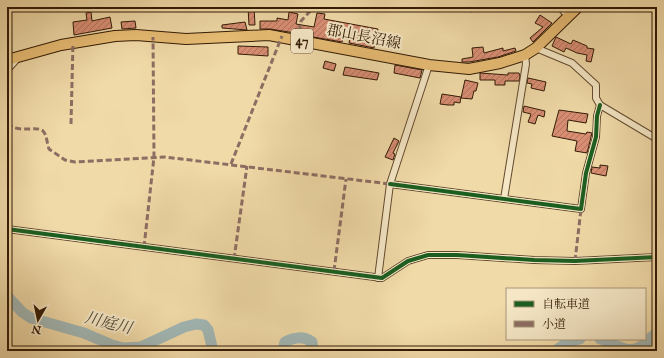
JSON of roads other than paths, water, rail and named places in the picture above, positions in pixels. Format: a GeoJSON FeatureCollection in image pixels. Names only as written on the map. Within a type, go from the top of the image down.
{"type":"FeatureCollection","features":[{"type":"Feature","properties":{"kind":"main road","name":"郡山長沼線"},"geometry":{"type":"LineString","coordinates":[[7,60],[60,45],[115,36],[136,35],[186,39],[269,35],[429,65],[469,68],[500,63],[525,55],[536,48],[578,7]]}},
{"type":"Feature","properties":{"kind":"street"},"geometry":{"type":"LineString","coordinates":[[560,7],[569,17]]}},
{"type":"Feature","properties":{"kind":"street"},"geometry":{"type":"LineString","coordinates":[[536,48],[572,63],[596,85],[596,98],[600,105],[657,139]]}},
{"type":"Feature","properties":{"kind":"street"},"geometry":{"type":"LineString","coordinates":[[504,199],[526,64],[525,55]]}},
{"type":"Feature","properties":{"kind":"street"},"geometry":{"type":"LineString","coordinates":[[7,70],[20,56]]}},
{"type":"Feature","properties":{"kind":"street"},"geometry":{"type":"LineString","coordinates":[[378,278],[390,184],[429,65]]}},
{"type":"Feature","properties":{"kind":"street"},"geometry":{"type":"LineString","coordinates":[[390,184],[581,209],[586,174],[596,136],[597,116],[600,105]]}},
{"type":"Feature","properties":{"kind":"street"},"geometry":{"type":"LineString","coordinates":[[7,229],[378,278],[386,276],[414,258],[428,255],[457,254],[534,260],[575,261],[657,257]]}},
{"type":"Feature","properties":{"kind":"waterway","name":"川庭川"},"geometry":{"type":"LineString","coordinates":[[7,296],[22,312],[31,318],[84,333],[123,348],[141,347],[184,327],[196,324],[204,325],[208,330],[213,351]]}},
{"type":"Feature","properties":{"kind":"waterway","name":"川庭川"},"geometry":{"type":"LineString","coordinates":[[602,340],[630,350],[640,347],[657,333]]}},
{"type":"Feature","properties":{"kind":"waterway","name":"川庭川"},"geometry":{"type":"LineString","coordinates":[[283,351],[285,342],[299,338],[312,342],[313,351]]}},
{"type":"Feature","properties":{"kind":"waterway","name":"川庭川"},"geometry":{"type":"LineString","coordinates":[[555,351],[568,342],[576,340]]}}]}
